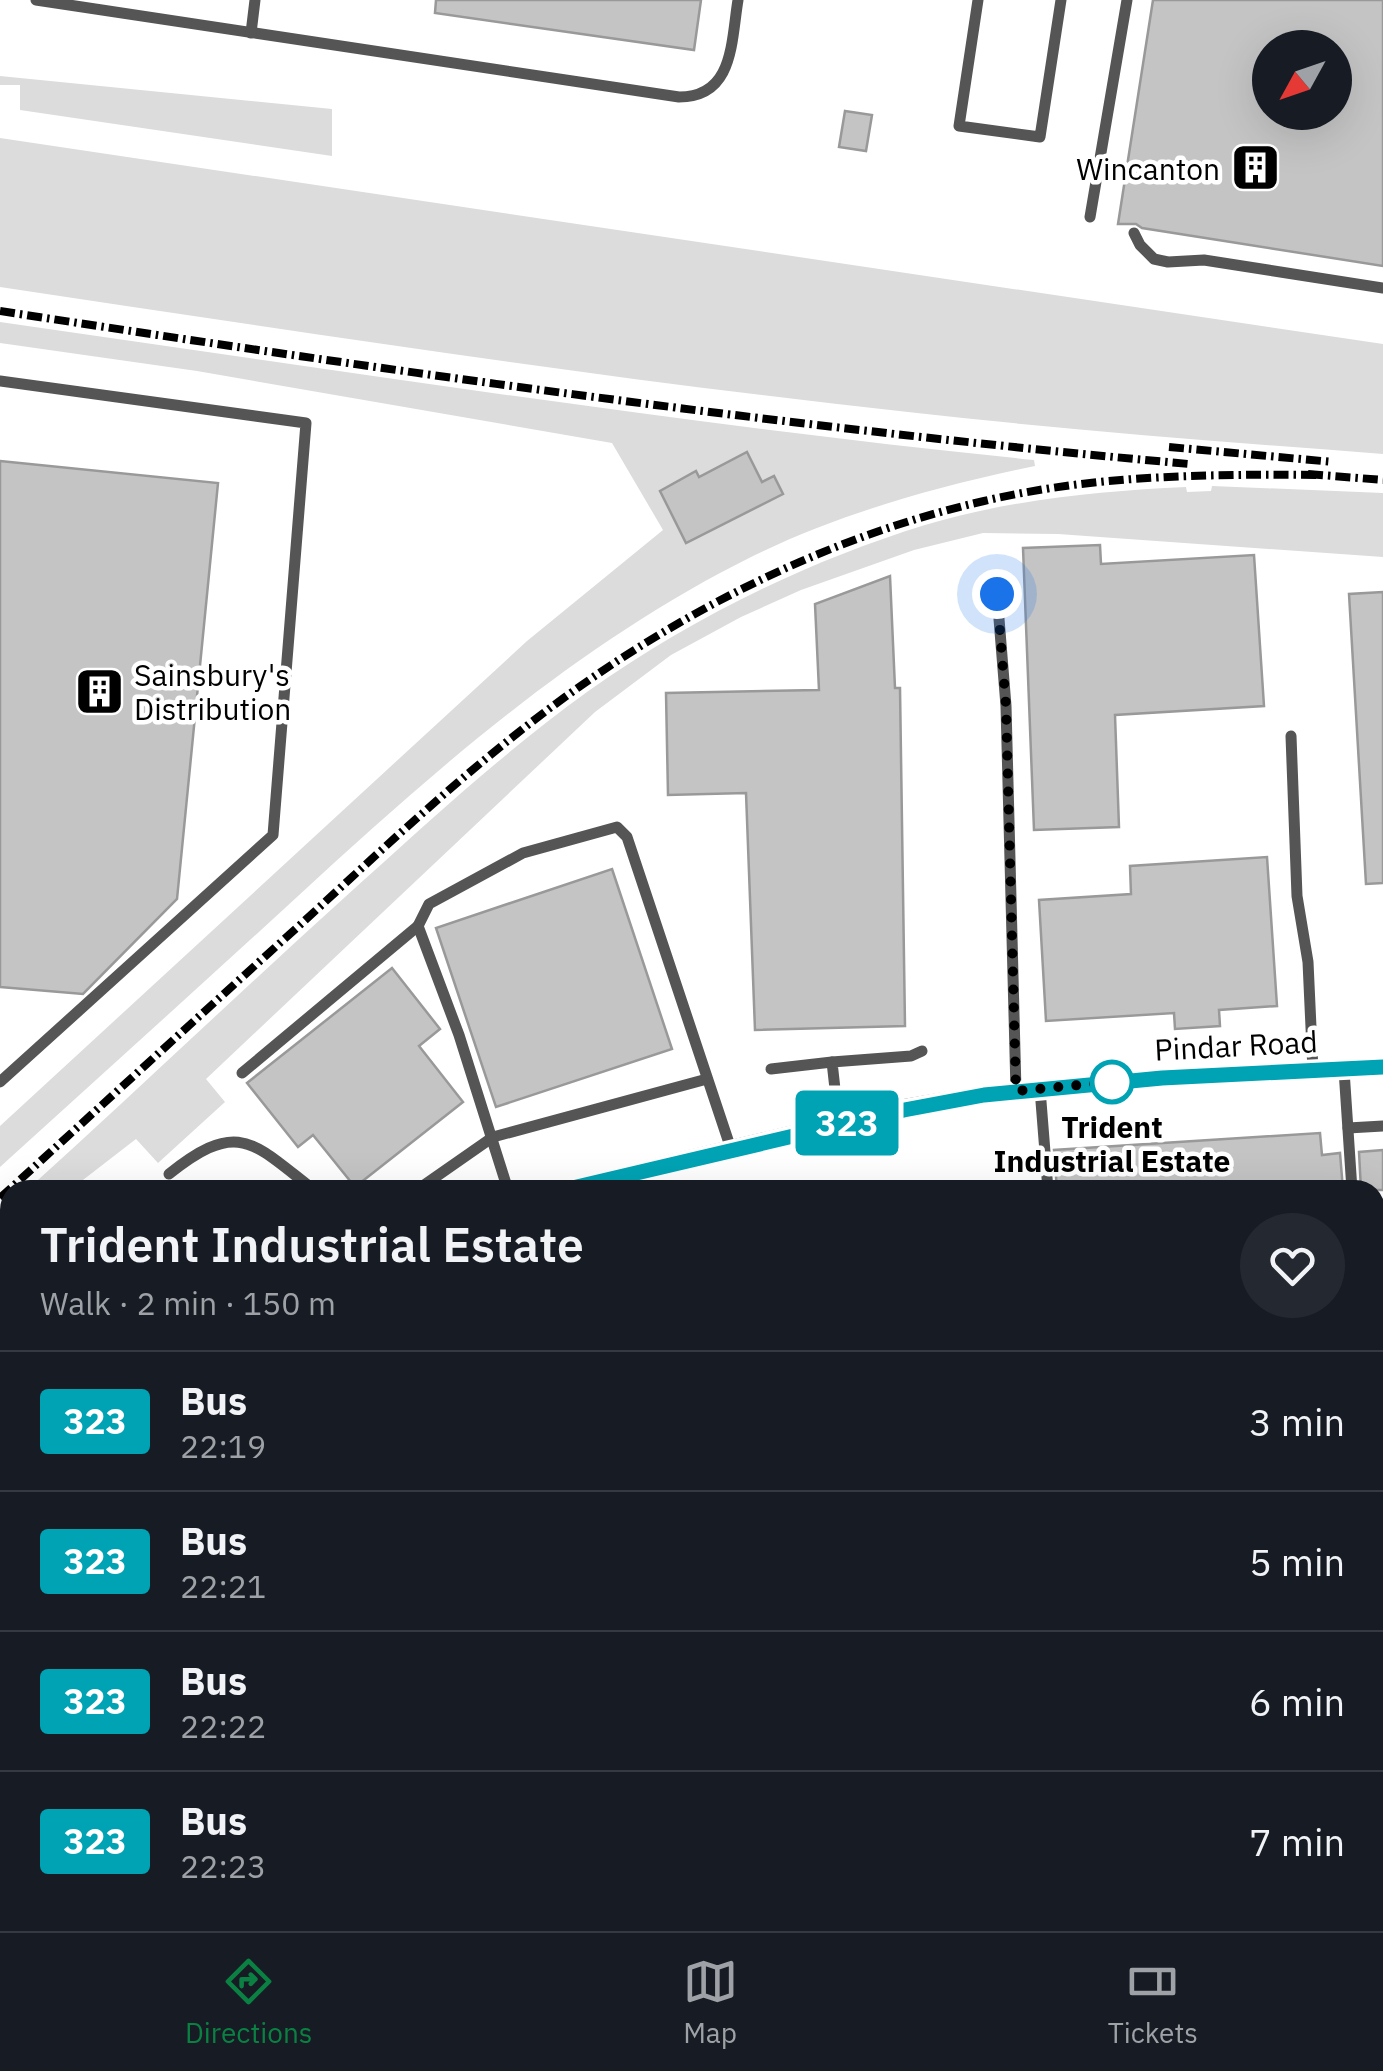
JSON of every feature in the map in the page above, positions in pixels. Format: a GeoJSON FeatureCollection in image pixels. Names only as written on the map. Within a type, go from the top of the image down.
{"type":"FeatureCollection","features":[{"type":"Feature","properties":{"kind":"street","name":"Pindar Road"},"geometry":{"type":"LineString","coordinates":[[605,1180],[839,1124],[1016,1091],[1162,1078],[1383,1068]]}},
{"type":"Feature","properties":{"kind":"lane"},"geometry":{"type":"LineString","coordinates":[[36,0],[659,96],[696,97],[706,94],[726,68],[738,0]]}},
{"type":"Feature","properties":{"kind":"lane"},"geometry":{"type":"LineString","coordinates":[[251,33],[255,0]]}},
{"type":"Feature","properties":{"kind":"lane"},"geometry":{"type":"LineString","coordinates":[[978,0],[959,126],[1040,137],[1060,0]]}},
{"type":"Feature","properties":{"kind":"lane"},"geometry":{"type":"LineString","coordinates":[[1090,217],[1128,0]]}},
{"type":"Feature","properties":{"kind":"lane"},"geometry":{"type":"LineString","coordinates":[[1134,233],[1154,260],[1204,260],[1383,288]]}},
{"type":"Feature","properties":{"kind":"lane"},"geometry":{"type":"LineString","coordinates":[[0,382],[306,422],[273,835],[0,1082]]}},
{"type":"Feature","properties":{"kind":"lane"},"geometry":{"type":"LineString","coordinates":[[997,594],[1006,706],[1016,1091]]}},
{"type":"Feature","properties":{"kind":"lane"},"geometry":{"type":"LineString","coordinates":[[1291,736],[1297,896],[1308,962],[1313,1070]]}},
{"type":"Feature","properties":{"kind":"lane"},"geometry":{"type":"LineString","coordinates":[[242,1073],[418,926],[429,904],[523,852],[617,827],[627,837],[731,1149]]}},
{"type":"Feature","properties":{"kind":"lane"},"geometry":{"type":"LineString","coordinates":[[418,926],[505,1180]]}},
{"type":"Feature","properties":{"kind":"lane"},"geometry":{"type":"LineString","coordinates":[[771,1069],[922,1052]]}},
{"type":"Feature","properties":{"kind":"lane"},"geometry":{"type":"LineString","coordinates":[[832,1062],[839,1124]]}},
{"type":"Feature","properties":{"kind":"lane"},"geometry":{"type":"LineString","coordinates":[[1344,1070],[1351,1180]]}},
{"type":"Feature","properties":{"kind":"lane"},"geometry":{"type":"LineString","coordinates":[[430,1180],[492,1137],[707,1080]]}},
{"type":"Feature","properties":{"kind":"lane"},"geometry":{"type":"LineString","coordinates":[[1040,1089],[1047,1180]]}},
{"type":"Feature","properties":{"kind":"lane"},"geometry":{"type":"LineString","coordinates":[[1348,1128],[1383,1126]]}},
{"type":"Feature","properties":{"kind":"lane"},"geometry":{"type":"LineString","coordinates":[[169,1174],[207,1149],[244,1140],[301,1180]]}},
{"type":"Feature","properties":{"kind":"shaded area"},"geometry":{"type":"Polygon","coordinates":[[[0,76],[332,109],[332,156],[20,110],[20,85],[0,85],[0,76]]]}},
{"type":"Feature","properties":{"kind":"shaded area"},"geometry":{"type":"Polygon","coordinates":[[[0,138],[1383,344],[1383,454],[1086,430],[794,399],[453,354],[0,287],[0,138]]]}},
{"type":"Feature","properties":{"kind":"shaded area"},"geometry":{"type":"Polygon","coordinates":[[[0,322],[645,414],[1034,460],[1035,466],[963,482],[823,526],[755,555],[630,626],[458,754],[0,1167],[0,1126],[527,641],[663,530],[612,443],[197,371],[0,343],[0,322]]]}},
{"type":"Feature","properties":{"kind":"shaded area"},"geometry":{"type":"Polygon","coordinates":[[[1212,486],[1383,493],[1383,557],[1058,534],[983,533],[914,550],[801,590],[741,617],[671,655],[595,712],[206,1079],[225,1102],[158,1163],[136,1139],[83,1180],[38,1180],[463,792],[587,692],[666,641],[792,575],[925,525],[1054,498],[1186,487],[1187,492],[1211,491],[1212,486]]]}},
{"type":"Feature","properties":{"kind":"building"},"geometry":{"type":"Polygon","coordinates":[[[436,0],[701,0],[694,50],[435,13],[436,0]]]}},
{"type":"Feature","properties":{"kind":"building","name":"Wincanton"},"geometry":{"type":"Polygon","coordinates":[[[1153,0],[1383,0],[1383,266],[1118,224],[1153,0]]]}},
{"type":"Feature","properties":{"kind":"building"},"geometry":{"type":"Polygon","coordinates":[[[845,111],[872,115],[866,151],[839,147],[845,111]]]}},
{"type":"Feature","properties":{"kind":"building"},"geometry":{"type":"Polygon","coordinates":[[[747,452],[762,482],[774,476],[783,494],[686,543],[660,491],[696,471],[699,477],[747,452]]]}},
{"type":"Feature","properties":{"kind":"building","name":"Sainsbury's Distribution"},"geometry":{"type":"Polygon","coordinates":[[[0,461],[218,483],[177,899],[83,994],[0,987],[0,461]]]}},
{"type":"Feature","properties":{"kind":"building"},"geometry":{"type":"Polygon","coordinates":[[[1100,545],[1101,564],[1254,555],[1264,706],[1115,715],[1119,827],[1034,830],[1023,548],[1100,545]]]}},
{"type":"Feature","properties":{"kind":"building"},"geometry":{"type":"Polygon","coordinates":[[[890,576],[895,688],[900,688],[905,1026],[755,1030],[746,793],[668,795],[666,693],[819,690],[815,604],[890,576]]]}},
{"type":"Feature","properties":{"kind":"building"},"geometry":{"type":"Polygon","coordinates":[[[1383,592],[1383,883],[1366,884],[1349,594],[1383,592]]]}},
{"type":"Feature","properties":{"kind":"building"},"geometry":{"type":"Polygon","coordinates":[[[1267,857],[1277,1006],[1219,1010],[1220,1026],[1175,1029],[1174,1013],[1046,1021],[1039,900],[1131,894],[1130,866],[1267,857]]]}},
{"type":"Feature","properties":{"kind":"building"},"geometry":{"type":"Polygon","coordinates":[[[612,869],[672,1049],[496,1107],[436,928],[612,869]]]}},
{"type":"Feature","properties":{"kind":"building"},"geometry":{"type":"Polygon","coordinates":[[[392,968],[440,1029],[419,1046],[463,1102],[364,1180],[349,1180],[313,1135],[298,1147],[247,1083],[392,968]]]}},
{"type":"Feature","properties":{"kind":"building"},"geometry":{"type":"Polygon","coordinates":[[[1320,1133],[1322,1155],[1340,1153],[1342,1180],[1056,1180],[1054,1150],[1320,1133]]]}},
{"type":"Feature","properties":{"kind":"building"},"geometry":{"type":"Polygon","coordinates":[[[1383,1150],[1383,1180],[1360,1180],[1359,1152],[1383,1150]]]}},
{"type":"Feature","properties":{"kind":"railway"},"geometry":{"type":"LineString","coordinates":[[0,311],[593,397],[1189,464]]}},
{"type":"Feature","properties":{"kind":"railway"},"geometry":{"type":"LineString","coordinates":[[1169,447],[1333,462]]}},
{"type":"Feature","properties":{"kind":"railway"},"geometry":{"type":"LineString","coordinates":[[1308,474],[1383,480]]}},
{"type":"Feature","properties":{"kind":"railway"},"geometry":{"type":"LineString","coordinates":[[20,1180],[383,849],[524,728],[629,653],[742,589],[801,562],[922,517],[1025,492],[1192,476],[1319,475]]}},
{"type":"Feature","properties":{"kind":"bus line","name":"323"},"geometry":{"type":"LineString","coordinates":[[603,1180],[984,1095],[1162,1078],[1383,1067]]}},
{"type":"Feature","properties":{"kind":"place","name":"Wincanton"},"geometry":{"type":"Point","coordinates":[1255,168]}},
{"type":"Feature","properties":{"kind":"place","name":"Sainsbury's Distribution"},"geometry":{"type":"Point","coordinates":[99,691]}},
{"type":"Feature","properties":{"kind":"place","name":"Trident Industrial Estate"},"geometry":{"type":"Point","coordinates":[1112,1082]}},
{"type":"Feature","properties":{"kind":"route"},"geometry":{"type":"LineString","coordinates":[[997,594],[1006,706],[1016,1091],[1112,1082]]}}]}
